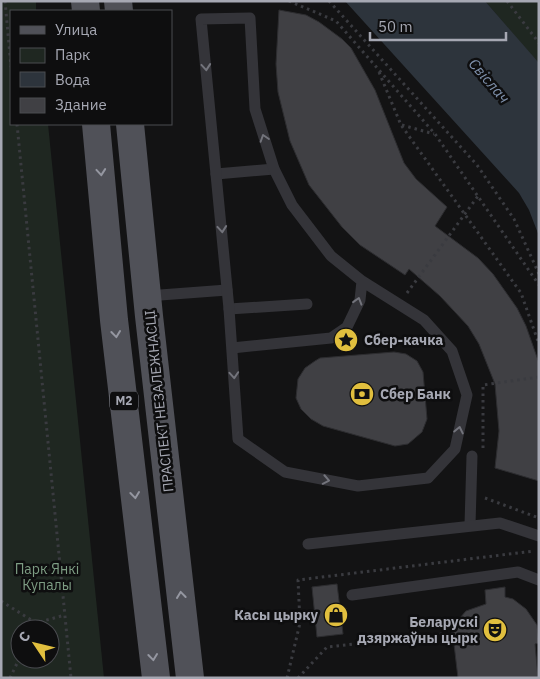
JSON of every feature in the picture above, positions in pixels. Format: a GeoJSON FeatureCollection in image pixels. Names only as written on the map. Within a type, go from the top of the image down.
{"type":"FeatureCollection","features":[{"type":"Feature","properties":{"kind":"main road","name":"М2"},"geometry":{"type":"LineString","coordinates":[[96,125],[114,320],[156,678]]}},
{"type":"Feature","properties":{"kind":"main road","name":"ПРАСПЕКТ НЕЗАЛЕЖНАСЦІ"},"geometry":{"type":"LineString","coordinates":[[130,125],[147,296],[190,678]]}},
{"type":"Feature","properties":{"kind":"lane"},"geometry":{"type":"LineString","coordinates":[[250,18],[255,109],[274,169],[292,206],[326,248],[362,280],[424,320],[452,350],[467,395],[455,449],[428,478],[358,486],[285,472],[238,439],[228,290],[202,19],[250,18]]}},
{"type":"Feature","properties":{"kind":"lane"},"geometry":{"type":"LineString","coordinates":[[216,174],[274,169]]}},
{"type":"Feature","properties":{"kind":"lane"},"geometry":{"type":"LineString","coordinates":[[232,348],[331,338],[347,327],[360,300],[362,280]]}},
{"type":"Feature","properties":{"kind":"lane"},"geometry":{"type":"LineString","coordinates":[[147,296],[228,290]]}},
{"type":"Feature","properties":{"kind":"lane"},"geometry":{"type":"LineString","coordinates":[[229,309],[307,304]]}},
{"type":"Feature","properties":{"kind":"lane"},"geometry":{"type":"LineString","coordinates":[[470,525],[472,456]]}},
{"type":"Feature","properties":{"kind":"lane"},"geometry":{"type":"LineString","coordinates":[[308,544],[500,523],[539,536]]}},
{"type":"Feature","properties":{"kind":"lane"},"geometry":{"type":"LineString","coordinates":[[352,595],[518,572],[539,580]]}},
{"type":"Feature","properties":{"kind":"path"},"geometry":{"type":"LineString","coordinates":[[5,1],[10,56]]}},
{"type":"Feature","properties":{"kind":"path"},"geometry":{"type":"LineString","coordinates":[[289,1],[336,21],[435,134],[539,285]]}},
{"type":"Feature","properties":{"kind":"path"},"geometry":{"type":"LineString","coordinates":[[329,1],[476,165],[514,220],[539,274]]}},
{"type":"Feature","properties":{"kind":"path"},"geometry":{"type":"LineString","coordinates":[[507,1],[539,43]]}},
{"type":"Feature","properties":{"kind":"path"},"geometry":{"type":"LineString","coordinates":[[378,69],[401,125],[521,294],[539,344]]}},
{"type":"Feature","properties":{"kind":"path"},"geometry":{"type":"LineString","coordinates":[[17,125],[71,678]]}},
{"type":"Feature","properties":{"kind":"path"},"geometry":{"type":"LineString","coordinates":[[401,125],[435,134]]}},
{"type":"Feature","properties":{"kind":"path"},"geometry":{"type":"LineString","coordinates":[[400,304],[478,196]]}},
{"type":"Feature","properties":{"kind":"path"},"geometry":{"type":"LineString","coordinates":[[483,451],[483,385],[539,377]]}},
{"type":"Feature","properties":{"kind":"path"},"geometry":{"type":"LineString","coordinates":[[484,488],[484,498],[539,518]]}},
{"type":"Feature","properties":{"kind":"path"},"geometry":{"type":"LineString","coordinates":[[287,678],[300,623],[298,580],[539,550]]}},
{"type":"Feature","properties":{"kind":"path"},"geometry":{"type":"LineString","coordinates":[[1,601],[30,619]]}},
{"type":"Feature","properties":{"kind":"path"},"geometry":{"type":"LineString","coordinates":[[50,619],[65,615]]}},
{"type":"Feature","properties":{"kind":"path"},"geometry":{"type":"LineString","coordinates":[[298,678],[327,647],[442,634]]}},
{"type":"Feature","properties":{"kind":"green space","name":"Парк Янкі Купалы"},"geometry":{"type":"Polygon","coordinates":[[[1,1],[36,1],[36,10],[10,10],[10,125],[48,125],[104,678],[1,678],[1,1]]]}},
{"type":"Feature","properties":{"kind":"green space"},"geometry":{"type":"Polygon","coordinates":[[[485,1],[539,1],[539,63],[532,56],[485,1]]]}},
{"type":"Feature","properties":{"kind":"water","name":"Свіслач"},"geometry":{"type":"Polygon","coordinates":[[[345,1],[485,1],[539,63],[539,236],[529,210],[519,193],[345,1]]]}},
{"type":"Feature","properties":{"kind":"building"},"geometry":{"type":"Polygon","coordinates":[[[279,10],[306,15],[319,22],[351,48],[375,90],[404,163],[416,179],[447,207],[435,226],[478,258],[493,274],[517,308],[526,326],[539,363],[539,481],[495,468],[499,431],[495,384],[479,344],[468,326],[440,296],[409,269],[405,275],[360,245],[342,227],[309,185],[290,141],[278,92],[276,64],[279,10]]]}},
{"type":"Feature","properties":{"kind":"building"},"geometry":{"type":"Polygon","coordinates":[[[394,352],[406,354],[417,361],[423,372],[427,419],[422,432],[408,444],[395,446],[323,426],[311,419],[301,409],[296,398],[298,379],[305,368],[315,361],[320,358],[394,352]]]}},
{"type":"Feature","properties":{"kind":"building"},"geometry":{"type":"Polygon","coordinates":[[[337,584],[343,634],[317,637],[312,587],[337,584]]]}},
{"type":"Feature","properties":{"kind":"building","name":"Беларускі дзяржаўны цырк"},"geometry":{"type":"Polygon","coordinates":[[[505,587],[505,597],[513,599],[526,609],[537,625],[539,643],[535,644],[538,678],[458,678],[454,644],[449,644],[453,626],[466,611],[486,604],[485,590],[505,587]]]}},
{"type":"Feature","properties":{"kind":"place","name":"Сбер-качка"},"geometry":{"type":"Point","coordinates":[346,340]}},
{"type":"Feature","properties":{"kind":"place","name":"Сбер Банк"},"geometry":{"type":"Point","coordinates":[362,394]}},
{"type":"Feature","properties":{"kind":"place","name":"Касы цырку"},"geometry":{"type":"Point","coordinates":[336,615]}},
{"type":"Feature","properties":{"kind":"place","name":"Беларускі дзяржаўны цырк"},"geometry":{"type":"Point","coordinates":[495,630]}}]}
